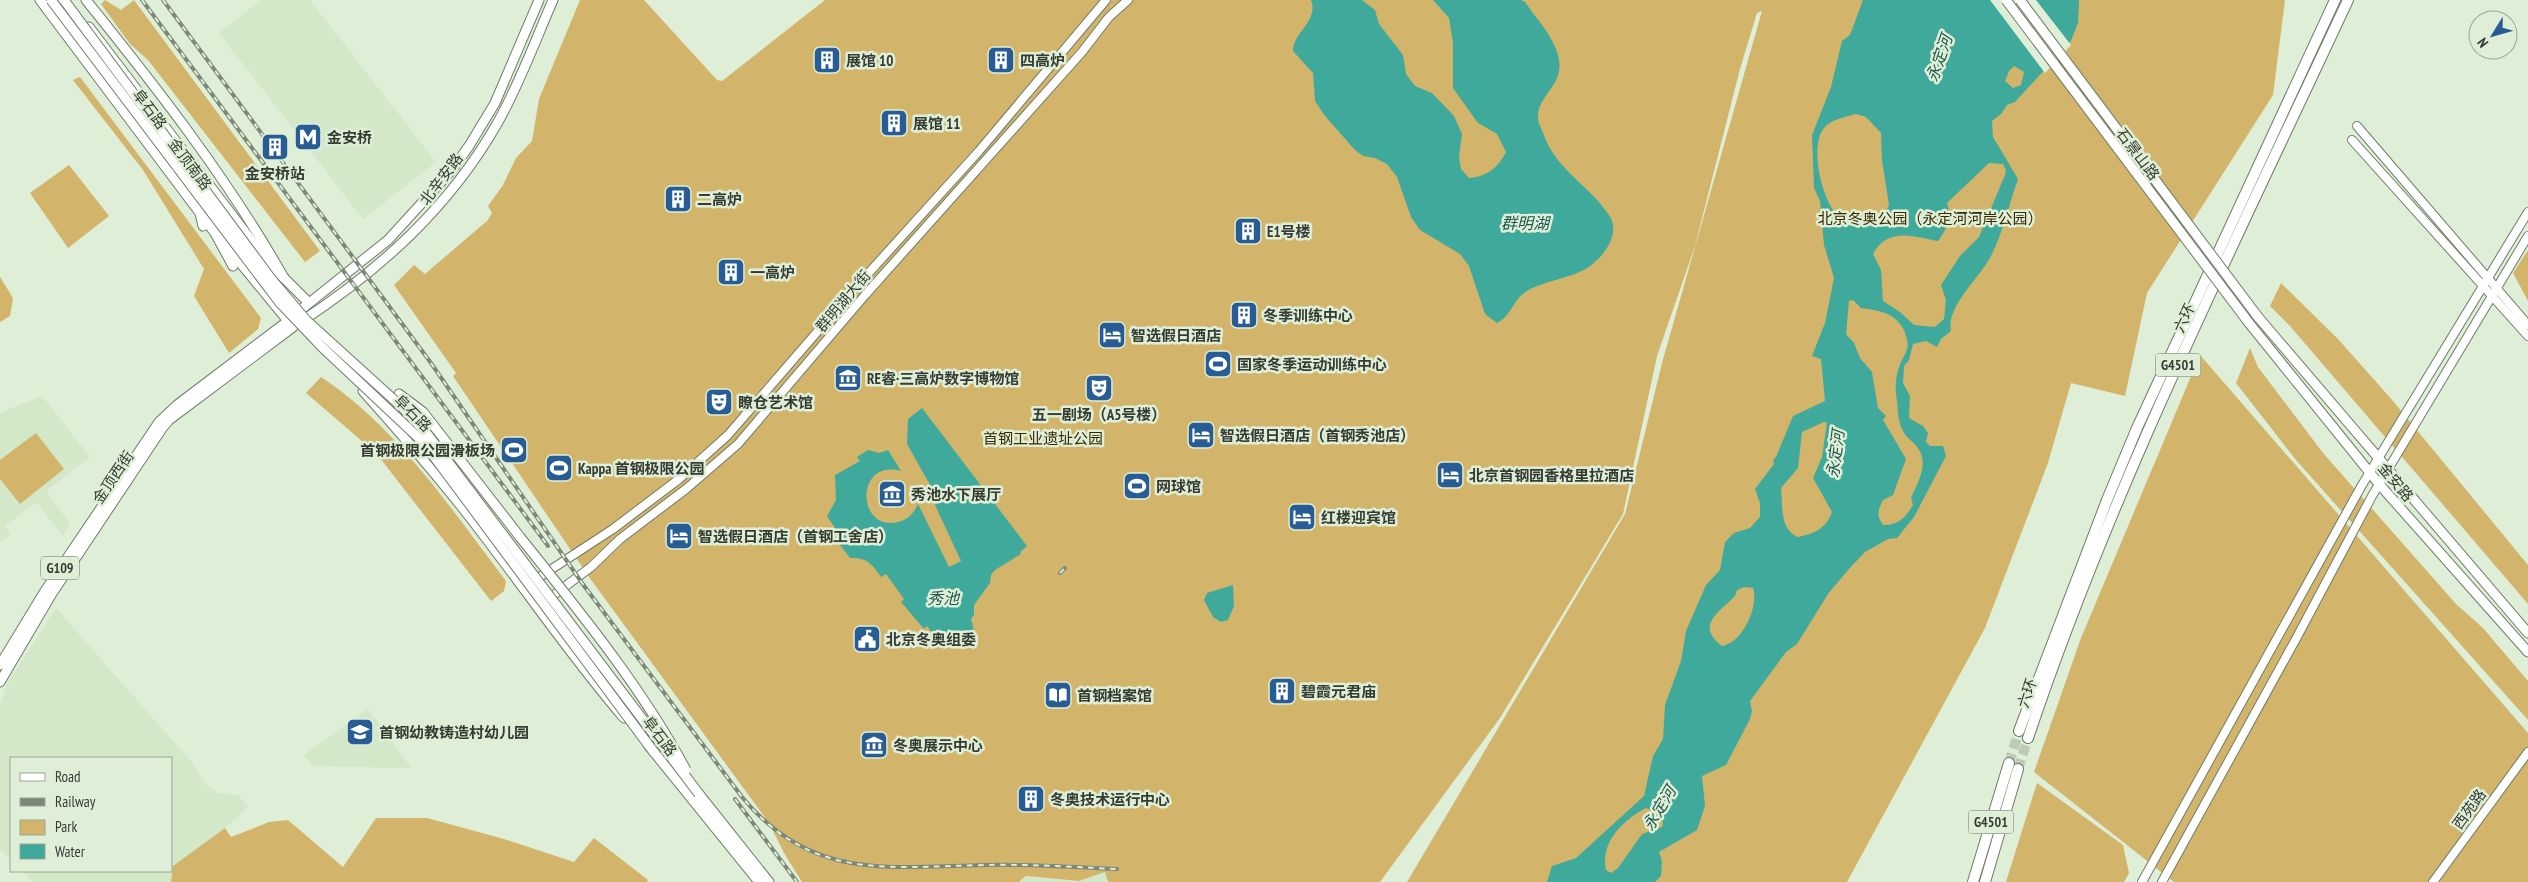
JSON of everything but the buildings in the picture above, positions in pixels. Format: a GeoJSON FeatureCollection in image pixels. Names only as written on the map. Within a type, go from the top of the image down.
{"type":"FeatureCollection","features":[{"type":"Feature","properties":{"kind":"highway","name":"六环"},"geometry":{"type":"LineString","coordinates":[[2019,731],[2107,500],[2137,428],[2335,0]]}},
{"type":"Feature","properties":{"kind":"highway","name":"六环"},"geometry":{"type":"LineString","coordinates":[[2028,738],[2055,658],[2116,502],[2348,0]]}},
{"type":"Feature","properties":{"kind":"highway","name":"G4501"},"geometry":{"type":"LineString","coordinates":[[1974,882],[2009,763]]}},
{"type":"Feature","properties":{"kind":"highway","name":"G4501"},"geometry":{"type":"LineString","coordinates":[[1985,882],[2018,770]]}},
{"type":"Feature","properties":{"kind":"main road"},"geometry":{"type":"LineString","coordinates":[[40,0],[215,233],[234,262],[290,324]]}},
{"type":"Feature","properties":{"kind":"main road","name":"金顶南路"},"geometry":{"type":"LineString","coordinates":[[50,0],[286,312],[290,324]]}},
{"type":"Feature","properties":{"kind":"main road","name":"阜石路"},"geometry":{"type":"LineString","coordinates":[[50,0],[280,302],[322,347],[424,443],[653,751],[759,882]]}},
{"type":"Feature","properties":{"kind":"main road","name":"阜石路"},"geometry":{"type":"LineString","coordinates":[[64,0],[272,280],[306,320],[403,408],[427,434],[699,794],[769,882]]}},
{"type":"Feature","properties":{"kind":"main road","name":"金顶南路"},"geometry":{"type":"LineString","coordinates":[[69,0],[266,260],[308,302]]}},
{"type":"Feature","properties":{"kind":"main road"},"geometry":{"type":"LineString","coordinates":[[86,0],[195,141],[229,190],[284,278]]}},
{"type":"Feature","properties":{"kind":"main road","name":"北辛安路"},"geometry":{"type":"LineString","coordinates":[[290,324],[308,302],[388,240],[451,171],[495,104],[539,0]]}},
{"type":"Feature","properties":{"kind":"main road","name":"北辛安路"},"geometry":{"type":"LineString","coordinates":[[290,324],[326,305],[385,258],[440,206],[497,123],[511,97],[553,0]]}},
{"type":"Feature","properties":{"kind":"main road","name":"群明湖大街"},"geometry":{"type":"LineString","coordinates":[[541,576],[628,518],[679,479],[728,435],[856,286],[914,225],[1106,0]]}},
{"type":"Feature","properties":{"kind":"main road","name":"群明湖大街"},"geometry":{"type":"LineString","coordinates":[[555,594],[591,567],[620,539],[686,490],[738,444],[866,294],[1076,59],[1109,17],[1128,0]]}},
{"type":"Feature","properties":{"kind":"main road","name":"石景山路"},"geometry":{"type":"LineString","coordinates":[[2006,0],[2249,323]]}},
{"type":"Feature","properties":{"kind":"main road","name":"石景山路"},"geometry":{"type":"LineString","coordinates":[[2020,0],[2258,317]]}},
{"type":"Feature","properties":{"kind":"main road"},"geometry":{"type":"LineString","coordinates":[[2357,126],[2528,325]]}},
{"type":"Feature","properties":{"kind":"main road"},"geometry":{"type":"LineString","coordinates":[[2352,140],[2528,336]]}},
{"type":"Feature","properties":{"kind":"main road"},"geometry":{"type":"LineString","coordinates":[[2142,882],[2370,472],[2528,212]]}},
{"type":"Feature","properties":{"kind":"main road"},"geometry":{"type":"LineString","coordinates":[[200,213],[203,226]]}},
{"type":"Feature","properties":{"kind":"main road"},"geometry":{"type":"LineString","coordinates":[[212,216],[234,262]]}},
{"type":"Feature","properties":{"kind":"main road"},"geometry":{"type":"LineString","coordinates":[[2162,882],[2379,484],[2528,236]]}},
{"type":"Feature","properties":{"kind":"main road","name":"金安路"},"geometry":{"type":"LineString","coordinates":[[2258,317],[2528,633]]}},
{"type":"Feature","properties":{"kind":"main road","name":"金安路"},"geometry":{"type":"LineString","coordinates":[[2249,323],[2379,484],[2528,652]]}},
{"type":"Feature","properties":{"kind":"main road","name":"金顶西街"},"geometry":{"type":"LineString","coordinates":[[0,665],[45,590],[159,422],[172,409],[290,324]]}},
{"type":"Feature","properties":{"kind":"main road","name":"金顶西街"},"geometry":{"type":"LineString","coordinates":[[0,682],[51,596],[163,427],[169,420],[290,324]]}},
{"type":"Feature","properties":{"kind":"main road"},"geometry":{"type":"LineString","coordinates":[[363,391],[422,457],[484,535],[589,678],[653,751]]}},
{"type":"Feature","properties":{"kind":"main road"},"geometry":{"type":"LineString","coordinates":[[399,394],[423,412],[567,596],[668,736],[699,794]]}},
{"type":"Feature","properties":{"kind":"main road","name":"西苑路"},"geometry":{"type":"LineString","coordinates":[[2433,882],[2528,752]]}},
{"type":"Feature","properties":{"kind":"main road"},"geometry":{"type":"LineString","coordinates":[[739,856],[753,882]]}},
{"type":"Feature","properties":{"kind":"shaded area"},"geometry":{"type":"Polygon","coordinates":[[[261,0],[310,0],[436,162],[363,219],[219,33],[261,0]]]}},
{"type":"Feature","properties":{"kind":"shaded area"},"geometry":{"type":"Polygon","coordinates":[[[42,396],[90,457],[46,491],[70,524],[63,536],[36,502],[5,526],[11,534],[0,542],[0,413],[42,396]]]}},
{"type":"Feature","properties":{"kind":"shaded area"},"geometry":{"type":"Polygon","coordinates":[[[56,608],[193,764],[204,782],[217,793],[238,795],[248,807],[225,828],[173,866],[171,882],[33,882],[23,872],[172,872],[172,757],[10,757],[10,859],[0,849],[0,705],[8,682],[56,608]]]}},
{"type":"Feature","properties":{"kind":"shaded area","name":"首钢幼教铸造村幼儿园"},"geometry":{"type":"Polygon","coordinates":[[[368,709],[411,768],[312,766],[304,755],[368,709]]]}},
{"type":"Feature","properties":{"kind":"shaded area"},"geometry":{"type":"Polygon","coordinates":[[[1105,872],[1108,882],[1019,882],[1026,877],[1079,881],[1105,872]]]}},
{"type":"Feature","properties":{"kind":"green space"},"geometry":{"type":"Polygon","coordinates":[[[105,0],[121,10],[134,0],[320,251],[305,262],[148,60],[130,44],[101,4],[105,0]]]}},
{"type":"Feature","properties":{"kind":"green space","name":"首钢工业遗址公园"},"geometry":{"type":"Polygon","coordinates":[[[580,0],[644,0],[717,80],[722,81],[825,0],[2285,0],[2273,95],[2147,293],[2125,396],[2071,383],[2048,463],[1985,628],[1847,882],[1407,882],[1625,514],[1662,363],[1762,11],[1757,13],[1740,69],[1695,246],[1657,356],[1623,514],[1500,718],[1380,882],[1108,882],[1105,872],[1079,881],[1026,876],[1019,882],[802,882],[784,853],[769,823],[589,577],[453,376],[456,373],[394,285],[414,265],[425,274],[488,220],[492,213],[488,206],[503,185],[516,158],[532,141],[539,99],[580,0]]]}},
{"type":"Feature","properties":{"kind":"green space"},"geometry":{"type":"Polygon","coordinates":[[[80,77],[261,318],[258,329],[229,353],[194,296],[204,269],[143,170],[73,80],[80,77]]]}},
{"type":"Feature","properties":{"kind":"green space"},"geometry":{"type":"Polygon","coordinates":[[[69,165],[109,216],[68,248],[30,193],[69,165]]]}},
{"type":"Feature","properties":{"kind":"green space"},"geometry":{"type":"Polygon","coordinates":[[[2528,250],[2528,301],[2513,273],[2528,250]]]}},
{"type":"Feature","properties":{"kind":"green space"},"geometry":{"type":"Polygon","coordinates":[[[0,277],[13,298],[10,316],[0,322],[0,277]]]}},
{"type":"Feature","properties":{"kind":"green space"},"geometry":{"type":"Polygon","coordinates":[[[2281,283],[2338,339],[2393,401],[2528,565],[2528,604],[2290,326],[2270,306],[2281,283]]]}},
{"type":"Feature","properties":{"kind":"green space"},"geometry":{"type":"Polygon","coordinates":[[[2250,348],[2258,367],[2323,453],[2456,604],[2483,628],[2528,681],[2528,720],[2296,460],[2236,383],[2250,348]]]}},
{"type":"Feature","properties":{"kind":"green space"},"geometry":{"type":"Polygon","coordinates":[[[2200,355],[2528,733],[2528,882],[2174,882],[2034,772],[2081,638],[2200,355]]]}},
{"type":"Feature","properties":{"kind":"green space"},"geometry":{"type":"Polygon","coordinates":[[[321,377],[349,397],[375,420],[422,471],[506,581],[504,591],[491,601],[376,453],[306,393],[321,377]]]}},
{"type":"Feature","properties":{"kind":"green space"},"geometry":{"type":"Polygon","coordinates":[[[36,433],[64,469],[20,504],[0,479],[0,460],[36,433]]]}},
{"type":"Feature","properties":{"kind":"green space"},"geometry":{"type":"Polygon","coordinates":[[[2037,783],[2123,845],[2129,873],[2124,882],[2006,882],[2037,783]]]}},
{"type":"Feature","properties":{"kind":"green space"},"geometry":{"type":"Polygon","coordinates":[[[376,818],[427,818],[504,839],[574,862],[594,838],[648,880],[647,882],[171,882],[173,866],[225,828],[231,837],[269,822],[288,820],[343,867],[376,818]]]}},
{"type":"Feature","properties":{"kind":"water","name":"群明湖"},"geometry":{"type":"Polygon","coordinates":[[[1311,0],[1362,0],[1375,10],[1379,24],[1403,55],[1406,74],[1415,86],[1432,93],[1454,116],[1462,134],[1459,157],[1461,169],[1469,178],[1481,176],[1491,171],[1506,152],[1497,134],[1478,123],[1453,88],[1453,43],[1449,18],[1433,0],[1521,0],[1525,2],[1552,40],[1559,61],[1559,71],[1555,82],[1539,108],[1538,119],[1549,146],[1556,157],[1592,194],[1609,215],[1613,229],[1612,236],[1610,243],[1601,256],[1583,270],[1534,287],[1522,294],[1506,316],[1497,323],[1485,314],[1469,266],[1460,254],[1420,230],[1411,217],[1397,177],[1387,164],[1375,158],[1363,156],[1355,150],[1325,116],[1315,101],[1313,73],[1293,51],[1297,38],[1312,14],[1311,0]]]}},
{"type":"Feature","properties":{"kind":"water","name":"永定河"},"geometry":{"type":"Polygon","coordinates":[[[1863,0],[2079,0],[2078,23],[2071,41],[2015,102],[2007,105],[2002,113],[1992,121],[1993,137],[2018,179],[1991,256],[1958,302],[1953,312],[1951,331],[1941,339],[1937,347],[1926,341],[1913,344],[1909,360],[1904,366],[1903,383],[1910,396],[1909,418],[1923,426],[1928,433],[1926,442],[1930,446],[1943,446],[1946,456],[1914,517],[1897,538],[1888,539],[1865,552],[1848,570],[1828,594],[1797,644],[1786,652],[1750,701],[1752,711],[1750,719],[1726,765],[1702,776],[1705,806],[1697,830],[1659,852],[1662,861],[1661,876],[1655,882],[1547,882],[1552,866],[1576,858],[1644,796],[1653,756],[1663,739],[1665,705],[1681,661],[1686,631],[1706,585],[1720,570],[1725,542],[1734,533],[1750,528],[1760,517],[1760,503],[1755,489],[1774,464],[1773,460],[1793,416],[1825,401],[1821,359],[1812,356],[1825,323],[1834,278],[1824,245],[1820,201],[1814,188],[1812,135],[1831,87],[1842,41],[1850,35],[1863,0]],[[2014,66],[2009,71],[2005,81],[2013,88],[2021,85],[2024,72],[2014,66]],[[1856,114],[1835,120],[1824,128],[1819,137],[1817,149],[1820,178],[1831,206],[1838,216],[1846,223],[1860,224],[1878,217],[1889,205],[1882,160],[1881,133],[1866,117],[1856,114]],[[1989,163],[1947,203],[1948,223],[1938,241],[1910,236],[1893,237],[1879,245],[1873,254],[1881,270],[1883,301],[1900,312],[1914,325],[1935,327],[1944,319],[1946,300],[1941,285],[1960,256],[1979,237],[2005,175],[2006,170],[2003,164],[1989,163]],[[1853,300],[1849,301],[1846,334],[1854,343],[1860,358],[1872,372],[1878,408],[1886,416],[1883,420],[1906,459],[1893,495],[1883,500],[1879,510],[1879,518],[1883,525],[1893,524],[1904,517],[1913,505],[1911,498],[1921,473],[1923,460],[1916,446],[1904,433],[1898,413],[1896,380],[1908,345],[1903,329],[1894,318],[1882,312],[1861,308],[1853,300]],[[1824,422],[1802,432],[1798,468],[1781,488],[1783,516],[1787,528],[1797,537],[1819,530],[1826,523],[1832,512],[1813,478],[1822,457],[1827,423],[1824,422]],[[1744,587],[1737,590],[1735,596],[1712,620],[1710,626],[1710,632],[1714,639],[1722,646],[1737,638],[1743,631],[1748,623],[1754,604],[1753,588],[1744,587]],[[1646,808],[1629,819],[1615,833],[1606,850],[1606,870],[1611,873],[1618,868],[1642,834],[1662,827],[1663,823],[1659,814],[1646,808]]]}},
{"type":"Feature","properties":{"kind":"water","name":"秀池"},"geometry":{"type":"Polygon","coordinates":[[[922,408],[1027,546],[1020,552],[1021,554],[995,570],[991,575],[990,583],[974,605],[974,615],[971,619],[973,635],[962,639],[933,634],[927,626],[924,629],[901,602],[904,599],[886,574],[881,577],[869,562],[850,558],[840,545],[844,541],[827,516],[836,500],[835,475],[860,461],[857,457],[868,450],[879,453],[888,450],[901,471],[886,470],[875,475],[869,484],[866,495],[868,507],[874,516],[884,522],[898,522],[910,516],[918,504],[949,567],[961,561],[935,505],[938,499],[907,444],[908,419],[922,408]]]}},
{"type":"Feature","properties":{"kind":"water"},"geometry":{"type":"Polygon","coordinates":[[[1233,585],[1234,606],[1228,620],[1221,622],[1213,617],[1204,600],[1207,593],[1233,585]]]}},
{"type":"Feature","properties":{"kind":"pier"},"geometry":{"type":"Polygon","coordinates":[[[1990,0],[2036,0],[2071,45],[2045,73],[1990,0]]]}},
{"type":"Feature","properties":{"kind":"tunnel"},"geometry":{"type":"LineString","coordinates":[[2009,763],[2019,731]]}},
{"type":"Feature","properties":{"kind":"tunnel"},"geometry":{"type":"LineString","coordinates":[[2018,769],[2028,738]]}},
{"type":"Feature","properties":{"kind":"railway"},"geometry":{"type":"LineString","coordinates":[[142,0],[548,546]]}},
{"type":"Feature","properties":{"kind":"railway"},"geometry":{"type":"LineString","coordinates":[[163,0],[431,363],[582,583],[742,797],[768,824],[795,843],[823,856],[883,867],[1018,865],[1117,869]]}},
{"type":"Feature","properties":{"kind":"railway"},"geometry":{"type":"LineString","coordinates":[[1060,573],[1065,568]]}},
{"type":"Feature","properties":{"kind":"railway"},"geometry":{"type":"LineString","coordinates":[[735,799],[797,882]]}},
{"type":"Feature","properties":{"kind":"place","name":"展馆 10"},"geometry":{"type":"Point","coordinates":[827,60]}},
{"type":"Feature","properties":{"kind":"place","name":"四高炉"},"geometry":{"type":"Point","coordinates":[1001,60]}},
{"type":"Feature","properties":{"kind":"place","name":"展馆 11"},"geometry":{"type":"Point","coordinates":[894,123]}},
{"type":"Feature","properties":{"kind":"place","name":"金安桥"},"geometry":{"type":"Point","coordinates":[308,137]}},
{"type":"Feature","properties":{"kind":"place","name":"金安桥站"},"geometry":{"type":"Point","coordinates":[275,147]}},
{"type":"Feature","properties":{"kind":"place","name":"二高炉"},"geometry":{"type":"Point","coordinates":[678,199]}},
{"type":"Feature","properties":{"kind":"place","name":"E1号楼"},"geometry":{"type":"Point","coordinates":[1248,231]}},
{"type":"Feature","properties":{"kind":"place","name":"一高炉"},"geometry":{"type":"Point","coordinates":[731,272]}},
{"type":"Feature","properties":{"kind":"place","name":"冬季训练中心"},"geometry":{"type":"Point","coordinates":[1244,315]}},
{"type":"Feature","properties":{"kind":"place","name":"智选假日酒店"},"geometry":{"type":"Point","coordinates":[1112,335]}},
{"type":"Feature","properties":{"kind":"place","name":"国家冬季运动训练中心"},"geometry":{"type":"Point","coordinates":[1218,364]}},
{"type":"Feature","properties":{"kind":"place","name":"RE睿·三高炉数字博物馆"},"geometry":{"type":"Point","coordinates":[848,378]}},
{"type":"Feature","properties":{"kind":"place","name":"五一剧场（A5号楼）"},"geometry":{"type":"Point","coordinates":[1099,388]}},
{"type":"Feature","properties":{"kind":"place","name":"瞭仓艺术馆"},"geometry":{"type":"Point","coordinates":[719,402]}},
{"type":"Feature","properties":{"kind":"place","name":"智选假日酒店（首钢秀池店）"},"geometry":{"type":"Point","coordinates":[1201,435]}},
{"type":"Feature","properties":{"kind":"place","name":"首钢极限公园滑板场"},"geometry":{"type":"Point","coordinates":[514,450]}},
{"type":"Feature","properties":{"kind":"place","name":"Kappa 首钢极限公园"},"geometry":{"type":"Point","coordinates":[559,468]}},
{"type":"Feature","properties":{"kind":"place","name":"北京首钢园香格里拉酒店"},"geometry":{"type":"Point","coordinates":[1450,475]}},
{"type":"Feature","properties":{"kind":"place","name":"网球馆"},"geometry":{"type":"Point","coordinates":[1137,486]}},
{"type":"Feature","properties":{"kind":"place","name":"秀池水下展厅"},"geometry":{"type":"Point","coordinates":[892,494]}},
{"type":"Feature","properties":{"kind":"place","name":"红楼迎宾馆"},"geometry":{"type":"Point","coordinates":[1302,517]}},
{"type":"Feature","properties":{"kind":"place","name":"智选假日酒店（首钢工舍店）"},"geometry":{"type":"Point","coordinates":[679,536]}},
{"type":"Feature","properties":{"kind":"place","name":"北京冬奥组委"},"geometry":{"type":"Point","coordinates":[867,639]}},
{"type":"Feature","properties":{"kind":"place","name":"碧霞元君庙"},"geometry":{"type":"Point","coordinates":[1282,691]}},
{"type":"Feature","properties":{"kind":"place","name":"首钢档案馆"},"geometry":{"type":"Point","coordinates":[1058,695]}},
{"type":"Feature","properties":{"kind":"place","name":"首钢幼教铸造村幼儿园"},"geometry":{"type":"Point","coordinates":[360,732]}},
{"type":"Feature","properties":{"kind":"place","name":"冬奥展示中心"},"geometry":{"type":"Point","coordinates":[874,745]}},
{"type":"Feature","properties":{"kind":"place","name":"冬奥技术运行中心"},"geometry":{"type":"Point","coordinates":[1031,799]}},
{"type":"Feature","properties":{"kind":"park label","name":"北京冬奥公园（永定河河岸公园）"},"geometry":{"type":"Point","coordinates":[1930,218]}}]}
